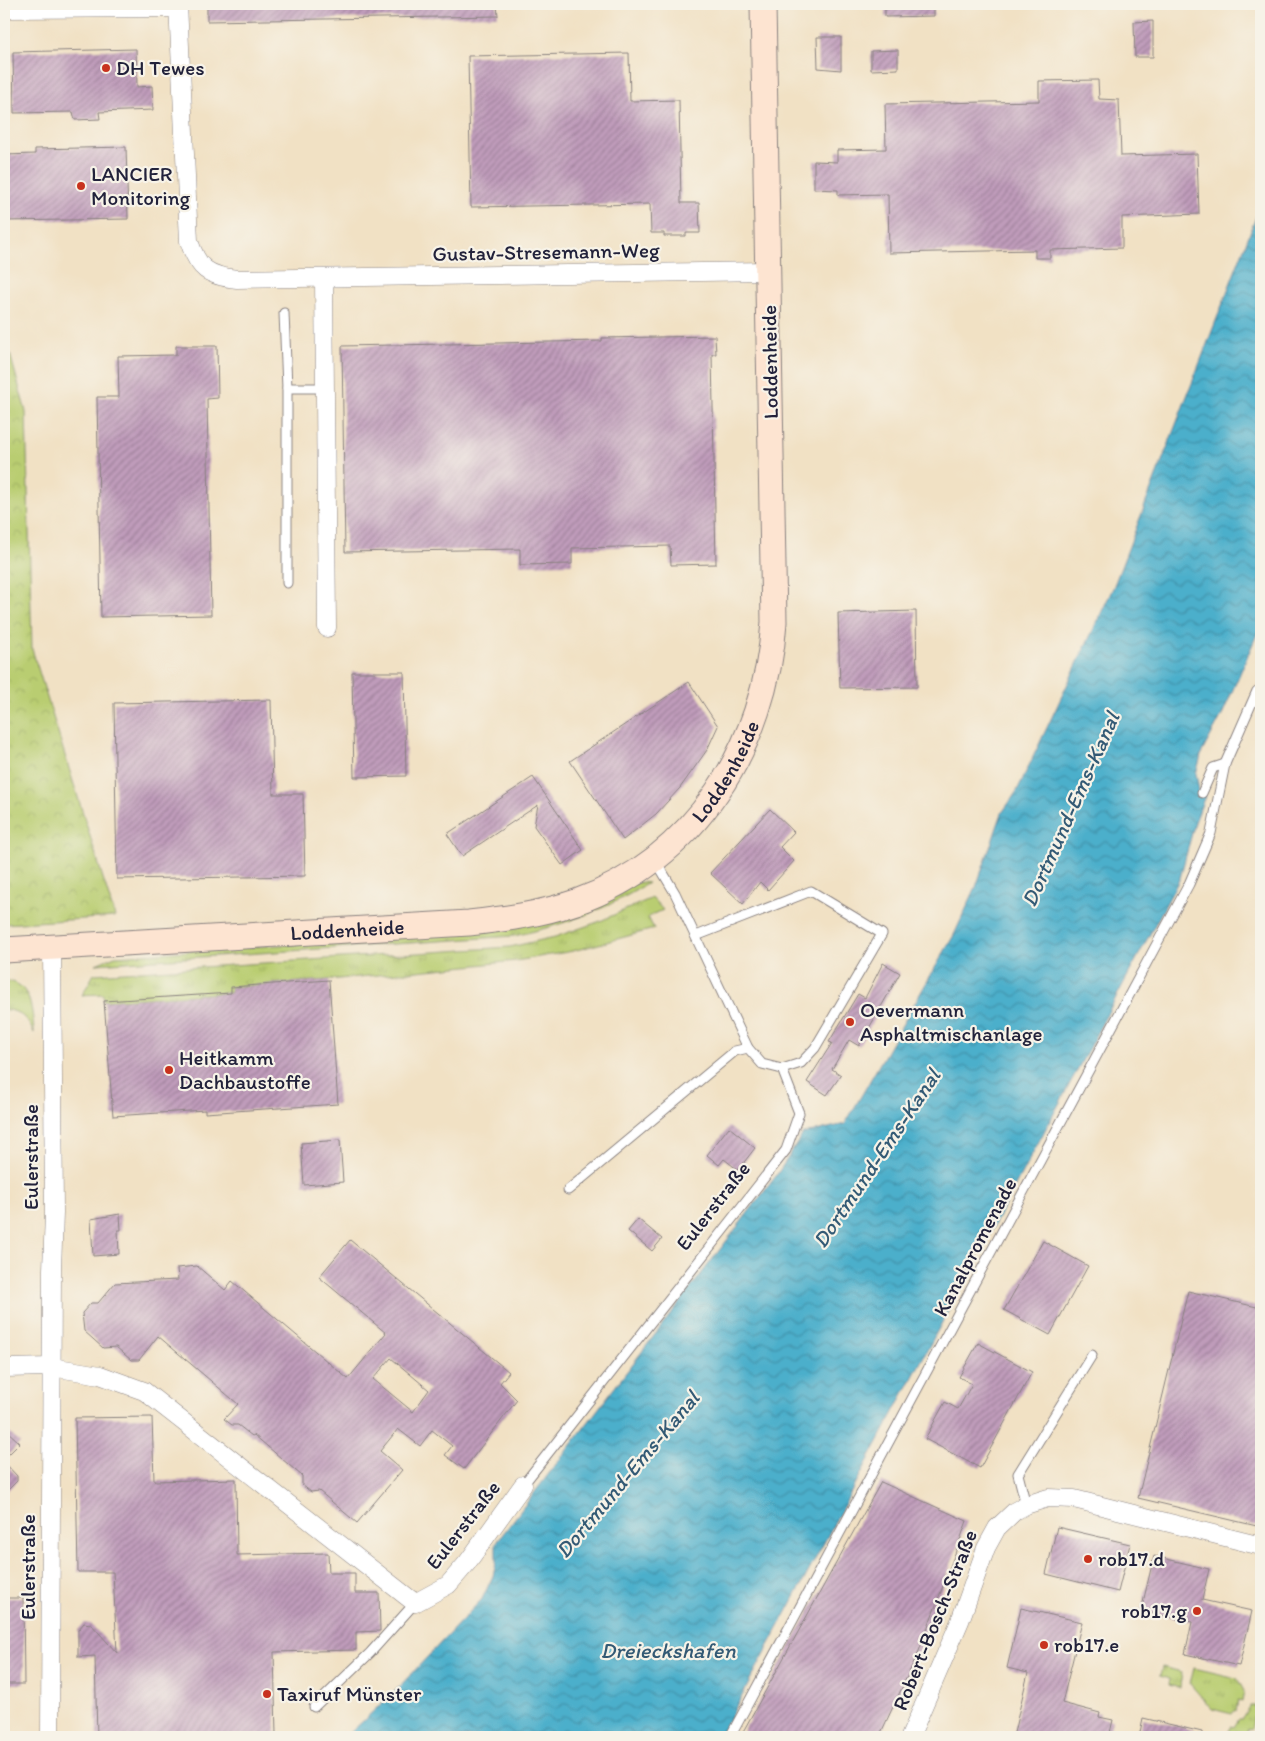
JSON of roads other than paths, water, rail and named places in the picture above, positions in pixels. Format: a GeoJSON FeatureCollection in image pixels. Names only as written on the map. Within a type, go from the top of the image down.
{"type":"FeatureCollection","features":[{"type":"Feature","properties":{"kind":"street","name":"Loddenheide"},"geometry":{"type":"LineString","coordinates":[[4,950],[459,924],[526,916],[578,901],[599,892],[654,858],[686,830],[710,802],[734,765],[758,713],[771,664],[775,587],[763,4]]}},
{"type":"Feature","properties":{"kind":"street","name":"Gustav-Stresemann-Weg"},"geometry":{"type":"LineString","coordinates":[[178,6],[186,195],[190,241],[194,256],[203,268],[216,277],[237,279],[768,271]]}},
{"type":"Feature","properties":{"kind":"street"},"geometry":{"type":"LineString","coordinates":[[4,9],[178,6]]}},
{"type":"Feature","properties":{"kind":"street"},"geometry":{"type":"LineString","coordinates":[[324,278],[327,628]]}},
{"type":"Feature","properties":{"kind":"street","name":"Eulerstraße"},"geometry":{"type":"LineString","coordinates":[[50,1737],[54,1213],[52,946]]}},
{"type":"Feature","properties":{"kind":"street"},"geometry":{"type":"LineString","coordinates":[[4,1368],[52,1367],[100,1375],[144,1391],[415,1603]]}},
{"type":"Feature","properties":{"kind":"street","name":"Eulerstraße"},"geometry":{"type":"LineString","coordinates":[[415,1603],[448,1585],[467,1563],[523,1485]]}},
{"type":"Feature","properties":{"kind":"street","name":"Robert-Bosch-Straße"},"geometry":{"type":"LineString","coordinates":[[910,1737],[960,1622],[991,1538],[1005,1519],[1026,1505],[1048,1498],[1074,1499],[1261,1546]]}},
{"type":"Feature","properties":{"kind":"lane"},"geometry":{"type":"LineString","coordinates":[[284,312],[287,388],[287,583]]}},
{"type":"Feature","properties":{"kind":"lane"},"geometry":{"type":"LineString","coordinates":[[287,388],[325,388]]}},
{"type":"Feature","properties":{"kind":"lane","name":"Kanalpromenade"},"geometry":{"type":"LineString","coordinates":[[730,1737],[1189,884],[1211,833],[1225,764],[1257,690]]}},
{"type":"Feature","properties":{"kind":"lane","name":"Kanalpromenade"},"geometry":{"type":"LineString","coordinates":[[1202,793],[1213,768],[1225,764]]}},
{"type":"Feature","properties":{"kind":"lane"},"geometry":{"type":"LineString","coordinates":[[654,858],[668,878],[748,1048],[762,1064],[782,1069],[801,1063],[815,1048],[882,934],[810,890],[696,936]]}},
{"type":"Feature","properties":{"kind":"lane"},"geometry":{"type":"LineString","coordinates":[[568,1190],[735,1051],[748,1048]]}},
{"type":"Feature","properties":{"kind":"lane","name":"Eulerstraße"},"geometry":{"type":"LineString","coordinates":[[523,1485],[786,1150],[799,1113],[782,1069]]}},
{"type":"Feature","properties":{"kind":"lane"},"geometry":{"type":"LineString","coordinates":[[1026,1505],[1018,1474],[1092,1355]]}},
{"type":"Feature","properties":{"kind":"lane"},"geometry":{"type":"LineString","coordinates":[[314,1707],[396,1625],[415,1603]]}},
{"type":"Feature","properties":{"kind":"water"},"geometry":{"type":"Polygon","coordinates":[[[1261,204],[1261,625],[1222,715],[1202,752],[1196,774],[1199,791],[1205,796],[1195,822],[1180,878],[720,1737],[346,1737],[398,1688],[482,1599],[493,1576],[496,1563],[496,1543],[776,1176],[803,1134],[845,1124],[954,935],[976,887],[1002,813],[1017,791],[1113,588],[1261,204]]]}},
{"type":"Feature","properties":{"kind":"place","name":"DH Tewes"},"geometry":{"type":"Point","coordinates":[106,68]}},
{"type":"Feature","properties":{"kind":"place","name":"LANCIER Monitoring"},"geometry":{"type":"Point","coordinates":[81,186]}},
{"type":"Feature","properties":{"kind":"place","name":"Oevermann Asphaltmischanlage"},"geometry":{"type":"Point","coordinates":[850,1022]}},
{"type":"Feature","properties":{"kind":"place","name":"Heitkamm Dachbaustoffe"},"geometry":{"type":"Point","coordinates":[169,1070]}},
{"type":"Feature","properties":{"kind":"place","name":"rob17.d"},"geometry":{"type":"Point","coordinates":[1088,1559]}},
{"type":"Feature","properties":{"kind":"place","name":"rob17.g"},"geometry":{"type":"Point","coordinates":[1197,1611]}},
{"type":"Feature","properties":{"kind":"place","name":"rob17.e"},"geometry":{"type":"Point","coordinates":[1044,1645]}},
{"type":"Feature","properties":{"kind":"place","name":"Taxiruf Münster"},"geometry":{"type":"Point","coordinates":[267,1694]}},
{"type":"Feature","properties":{"kind":"water label","name":"Dortmund-Ems-Kanal"},"geometry":{"type":"Point","coordinates":[1070,809]}},
{"type":"Feature","properties":{"kind":"water label","name":"Dortmund-Ems-Kanal"},"geometry":{"type":"Point","coordinates":[876,1158]}},
{"type":"Feature","properties":{"kind":"water label","name":"Dortmund-Ems-Kanal"},"geometry":{"type":"Point","coordinates":[627,1474]}},
{"type":"Feature","properties":{"kind":"water label","name":"Dreieckshafen"},"geometry":{"type":"Point","coordinates":[668,1650]}}]}
